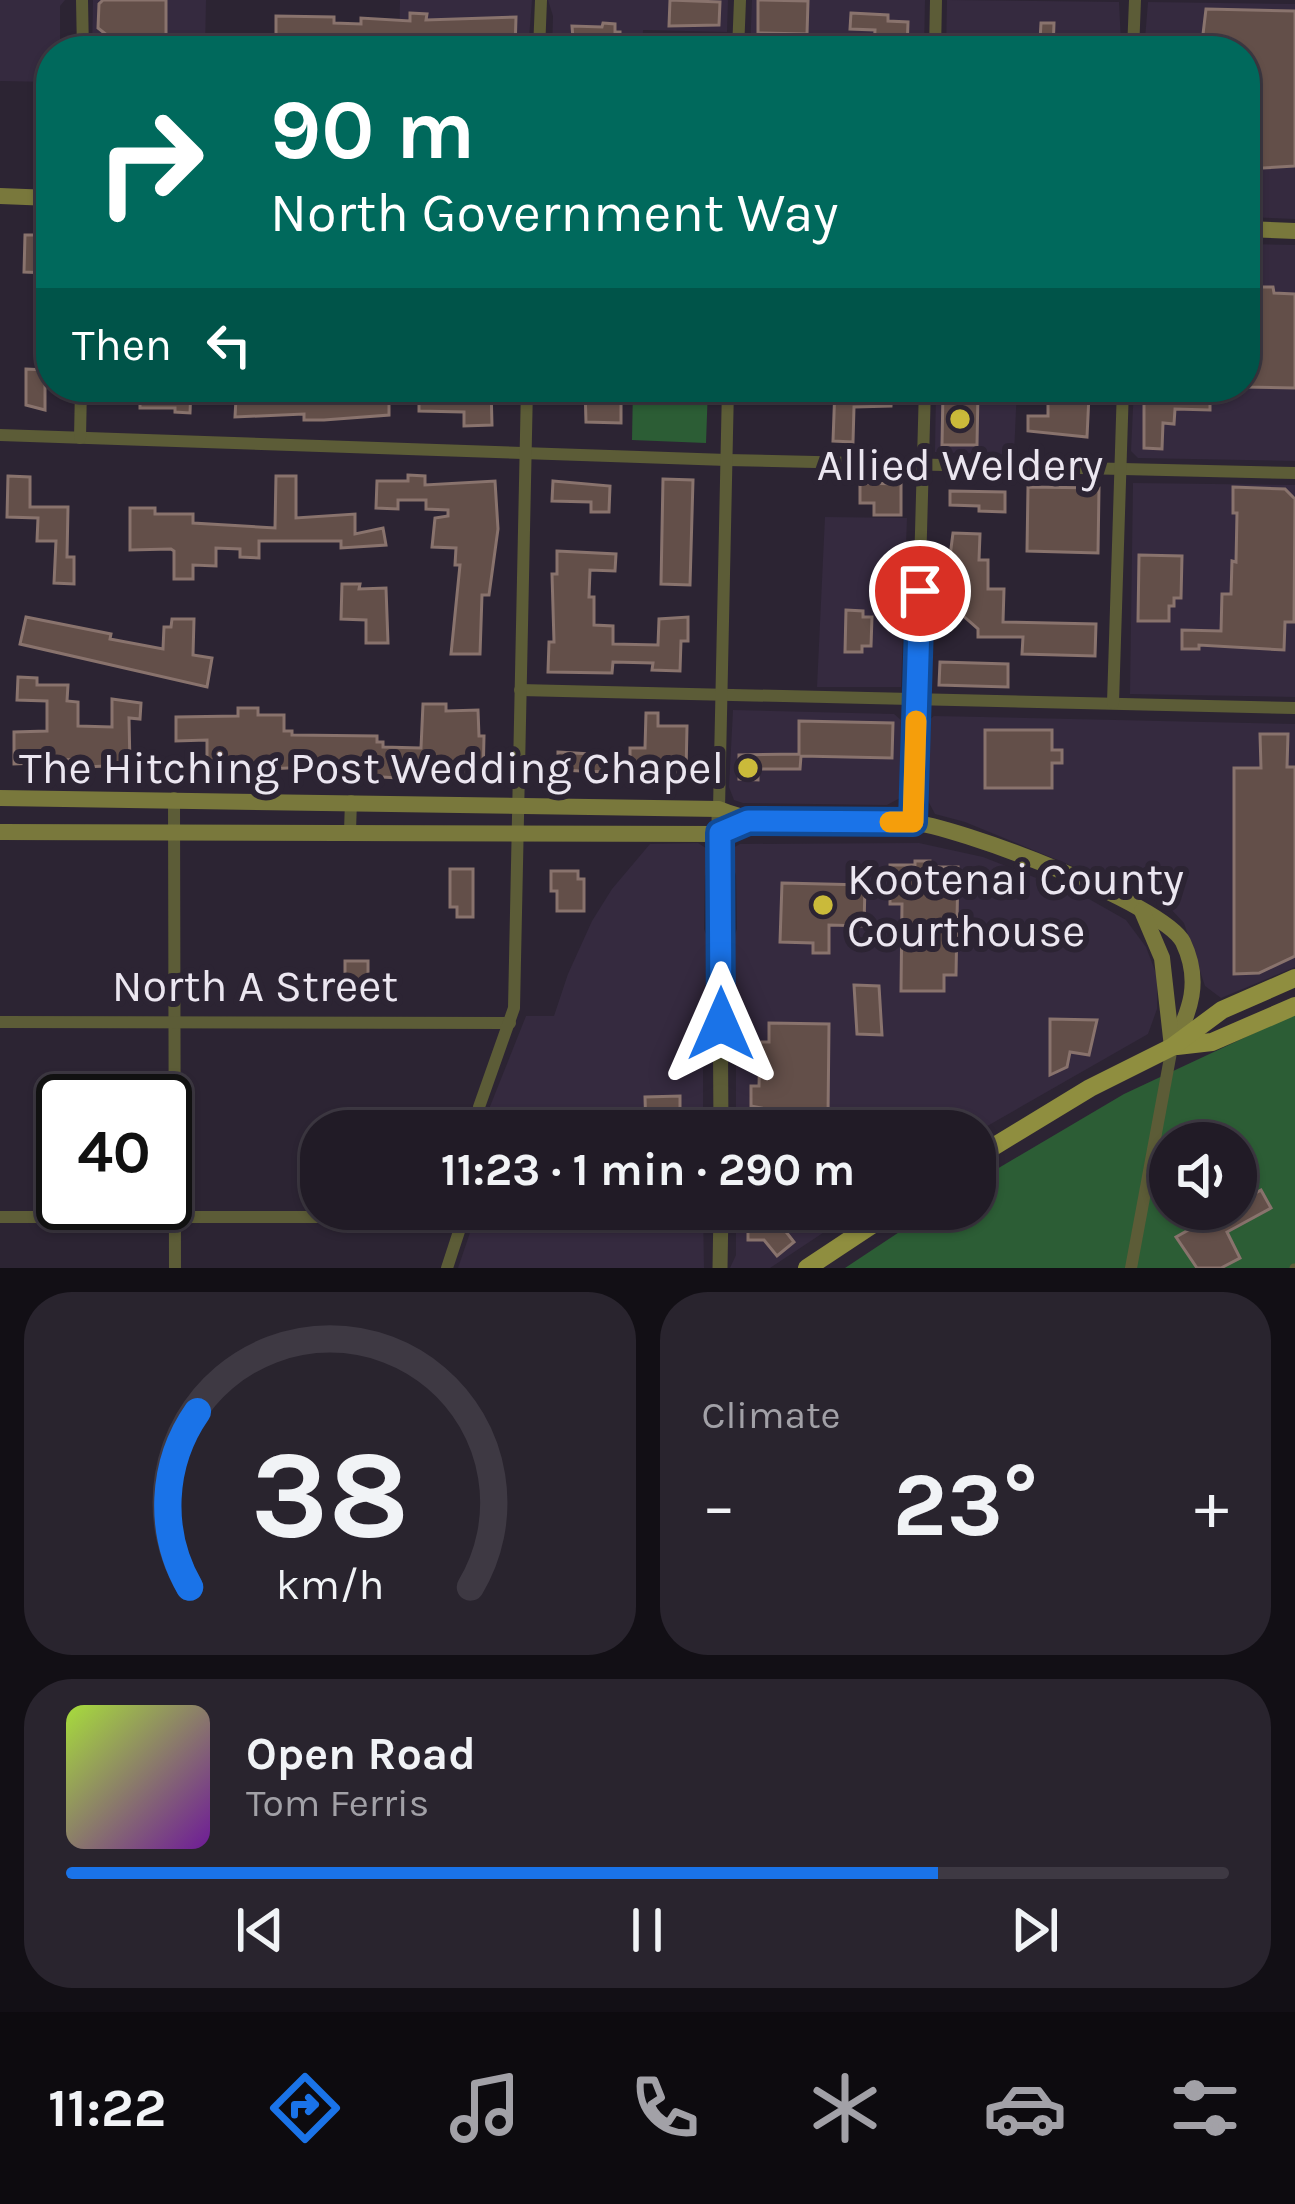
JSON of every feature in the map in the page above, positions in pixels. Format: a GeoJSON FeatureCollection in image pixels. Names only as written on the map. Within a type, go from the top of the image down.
{"type":"FeatureCollection","features":[{"type":"Feature","properties":{"kind":"main road"},"geometry":{"type":"LineString","coordinates":[[0,196],[36,197]]}},
{"type":"Feature","properties":{"kind":"main road"},"geometry":{"type":"LineString","coordinates":[[1260,230],[1295,231]]}},
{"type":"Feature","properties":{"kind":"main road"},"geometry":{"type":"LineString","coordinates":[[0,798],[518,803],[719,809],[748,821],[913,822],[954,832],[1102,888],[1172,928],[1187,957],[1194,1000],[1172,1047]]}},
{"type":"Feature","properties":{"kind":"main road"},"geometry":{"type":"LineString","coordinates":[[0,832],[720,833],[748,821]]}},
{"type":"Feature","properties":{"kind":"main road"},"geometry":{"type":"LineString","coordinates":[[1142,910],[1162,958],[1172,1047]]}},
{"type":"Feature","properties":{"kind":"main road"},"geometry":{"type":"LineString","coordinates":[[996,1144],[1090,1088],[1172,1047],[1222,1010],[1295,978]]}},
{"type":"Feature","properties":{"kind":"main road"},"geometry":{"type":"LineString","coordinates":[[1172,1047],[1212,1042],[1295,1006]]}},
{"type":"Feature","properties":{"kind":"main road"},"geometry":{"type":"LineString","coordinates":[[807,1268],[864,1230]]}},
{"type":"Feature","properties":{"kind":"street"},"geometry":{"type":"LineString","coordinates":[[82,0],[83,36]]}},
{"type":"Feature","properties":{"kind":"street"},"geometry":{"type":"LineString","coordinates":[[540,36],[541,0]]}},
{"type":"Feature","properties":{"kind":"street"},"geometry":{"type":"LineString","coordinates":[[739,36],[740,0]]}},
{"type":"Feature","properties":{"kind":"street"},"geometry":{"type":"LineString","coordinates":[[935,36],[936,0]]}},
{"type":"Feature","properties":{"kind":"street"},"geometry":{"type":"LineString","coordinates":[[1134,36],[1135,0]]}},
{"type":"Feature","properties":{"kind":"street"},"geometry":{"type":"LineString","coordinates":[[80,438],[81,402]]}},
{"type":"Feature","properties":{"kind":"street"},"geometry":{"type":"LineString","coordinates":[[478,1110],[510,1023],[515,995],[527,402]]}},
{"type":"Feature","properties":{"kind":"street"},"geometry":{"type":"LineString","coordinates":[[721,1110],[719,694],[728,402]]}},
{"type":"Feature","properties":{"kind":"street"},"geometry":{"type":"LineString","coordinates":[[913,822],[924,402]]}},
{"type":"Feature","properties":{"kind":"street"},"geometry":{"type":"LineString","coordinates":[[1113,703],[1122,402]]}},
{"type":"Feature","properties":{"kind":"street"},"geometry":{"type":"LineString","coordinates":[[0,435],[727,460],[1295,472]]}},
{"type":"Feature","properties":{"kind":"street"},"geometry":{"type":"LineString","coordinates":[[520,690],[1295,708]]}},
{"type":"Feature","properties":{"kind":"street"},"geometry":{"type":"LineString","coordinates":[[174,798],[175,1074]]}},
{"type":"Feature","properties":{"kind":"street"},"geometry":{"type":"LineString","coordinates":[[350,831],[351,801]]}},
{"type":"Feature","properties":{"kind":"street","name":"North A Street"},"geometry":{"type":"LineString","coordinates":[[0,1022],[510,1023]]}},
{"type":"Feature","properties":{"kind":"street"},"geometry":{"type":"LineString","coordinates":[[1131,1268],[1172,1047]]}},
{"type":"Feature","properties":{"kind":"street"},"geometry":{"type":"LineString","coordinates":[[192,1216],[300,1215]]}},
{"type":"Feature","properties":{"kind":"street"},"geometry":{"type":"LineString","coordinates":[[0,1217],[36,1217]]}},
{"type":"Feature","properties":{"kind":"street"},"geometry":{"type":"LineString","coordinates":[[175,1230],[175,1268]]}},
{"type":"Feature","properties":{"kind":"street"},"geometry":{"type":"LineString","coordinates":[[447,1268],[459,1230]]}},
{"type":"Feature","properties":{"kind":"street"},"geometry":{"type":"LineString","coordinates":[[720,1268],[721,1230]]}},
{"type":"Feature","properties":{"kind":"shaded area"},"geometry":{"type":"Polygon","coordinates":[[[0,0],[65,0],[60,6],[60,36],[36,36],[36,82],[0,81],[0,0]]]}},
{"type":"Feature","properties":{"kind":"shaded area"},"geometry":{"type":"Polygon","coordinates":[[[93,0],[206,0],[205,36],[92,36],[93,0]]]}},
{"type":"Feature","properties":{"kind":"shaded area"},"geometry":{"type":"Polygon","coordinates":[[[400,0],[532,0],[529,36],[399,36],[400,0]]]}},
{"type":"Feature","properties":{"kind":"shaded area"},"geometry":{"type":"Polygon","coordinates":[[[548,0],[728,0],[727,32],[643,30],[643,36],[552,36],[548,0]]]}},
{"type":"Feature","properties":{"kind":"shaded area"},"geometry":{"type":"Polygon","coordinates":[[[752,0],[925,0],[924,36],[751,36],[752,0]]]}},
{"type":"Feature","properties":{"kind":"shaded area"},"geometry":{"type":"Polygon","coordinates":[[[947,0],[1119,2],[1121,36],[946,36],[947,0]]]}},
{"type":"Feature","properties":{"kind":"shaded area"},"geometry":{"type":"Polygon","coordinates":[[[1148,2],[1295,4],[1295,219],[1260,218],[1260,36],[1145,36],[1148,2]]]}},
{"type":"Feature","properties":{"kind":"shaded area"},"geometry":{"type":"Polygon","coordinates":[[[1260,244],[1295,245],[1295,461],[1138,458],[1131,451],[1133,402],[1260,402],[1260,244]]]}},
{"type":"Feature","properties":{"kind":"shaded area"},"geometry":{"type":"Polygon","coordinates":[[[936,402],[1016,402],[1014,455],[935,452],[936,402]]]}},
{"type":"Feature","properties":{"kind":"shaded area"},"geometry":{"type":"Polygon","coordinates":[[[1133,483],[1295,485],[1295,697],[1130,694],[1133,483]]]}},
{"type":"Feature","properties":{"kind":"shaded area"},"geometry":{"type":"Polygon","coordinates":[[[825,517],[907,518],[901,687],[817,687],[825,517]]]}},
{"type":"Feature","properties":{"kind":"shaded area"},"geometry":{"type":"Polygon","coordinates":[[[733,710],[894,714],[901,720],[900,798],[887,805],[734,800],[729,787],[733,710]]]}},
{"type":"Feature","properties":{"kind":"shaded area"},"geometry":{"type":"Polygon","coordinates":[[[934,716],[1295,724],[1295,967],[1221,998],[1205,986],[1184,923],[1167,905],[935,814],[926,797],[929,720],[934,716]]]}},
{"type":"Feature","properties":{"kind":"shaded area"},"geometry":{"type":"Polygon","coordinates":[[[698,843],[711,857],[705,876],[704,929],[711,948],[710,1048],[703,1068],[703,1110],[489,1110],[526,1016],[554,1016],[592,921],[650,844],[698,843]]]}},
{"type":"Feature","properties":{"kind":"shaded area"},"geometry":{"type":"Polygon","coordinates":[[[919,843],[983,857],[1089,899],[1126,920],[1146,947],[1157,976],[1157,1009],[1148,1034],[996,1121],[996,1110],[736,1110],[736,1063],[729,1050],[729,950],[737,929],[736,875],[730,857],[740,844],[919,843]]]}},
{"type":"Feature","properties":{"kind":"shaded area"},"geometry":{"type":"Polygon","coordinates":[[[471,1230],[703,1230],[704,1268],[458,1268],[471,1230]]]}},
{"type":"Feature","properties":{"kind":"shaded area"},"geometry":{"type":"Polygon","coordinates":[[[736,1230],[827,1230],[770,1268],[730,1268],[736,1255],[736,1230]]]}},
{"type":"Feature","properties":{"kind":"green space"},"geometry":{"type":"Polygon","coordinates":[[[633,402],[707,402],[706,443],[632,440],[633,402]]]}},
{"type":"Feature","properties":{"kind":"green space"},"geometry":{"type":"Polygon","coordinates":[[[1295,1014],[1295,1268],[845,1268],[902,1230],[996,1230],[996,1170],[1124,1094],[1295,1014]]]}},
{"type":"Feature","properties":{"kind":"building"},"geometry":{"type":"Polygon","coordinates":[[[103,0],[166,0],[166,36],[108,36],[98,28],[103,0]]]}},
{"type":"Feature","properties":{"kind":"building"},"geometry":{"type":"Polygon","coordinates":[[[670,0],[720,2],[719,25],[669,26],[670,0]]]}},
{"type":"Feature","properties":{"kind":"building"},"geometry":{"type":"Polygon","coordinates":[[[758,0],[808,1],[807,34],[758,33],[758,0]]]}},
{"type":"Feature","properties":{"kind":"building"},"geometry":{"type":"Polygon","coordinates":[[[1206,9],[1295,11],[1295,166],[1260,168],[1260,36],[1203,36],[1206,9]]]}},
{"type":"Feature","properties":{"kind":"building"},"geometry":{"type":"Polygon","coordinates":[[[410,13],[427,14],[426,20],[516,17],[515,36],[276,36],[276,16],[334,17],[334,23],[361,24],[361,18],[410,21],[410,13]]]}},
{"type":"Feature","properties":{"kind":"building"},"geometry":{"type":"Polygon","coordinates":[[[851,13],[888,15],[888,21],[908,22],[908,36],[875,36],[875,30],[850,29],[851,13]]]}},
{"type":"Feature","properties":{"kind":"building"},"geometry":{"type":"Polygon","coordinates":[[[603,23],[615,24],[620,36],[573,36],[572,26],[602,27],[603,23]]]}},
{"type":"Feature","properties":{"kind":"building"},"geometry":{"type":"Polygon","coordinates":[[[1041,23],[1054,23],[1054,36],[1040,36],[1041,23]]]}},
{"type":"Feature","properties":{"kind":"building"},"geometry":{"type":"Polygon","coordinates":[[[25,235],[36,235],[36,272],[24,272],[25,235]]]}},
{"type":"Feature","properties":{"kind":"building"},"geometry":{"type":"Polygon","coordinates":[[[1260,287],[1295,294],[1295,388],[1260,387],[1260,287]]]}},
{"type":"Feature","properties":{"kind":"building"},"geometry":{"type":"Polygon","coordinates":[[[26,369],[36,370],[36,402],[45,402],[45,410],[26,405],[26,369]]]}},
{"type":"Feature","properties":{"kind":"building"},"geometry":{"type":"Polygon","coordinates":[[[140,402],[190,402],[190,413],[140,408],[140,402]]]}},
{"type":"Feature","properties":{"kind":"building"},"geometry":{"type":"Polygon","coordinates":[[[236,402],[389,402],[389,415],[324,420],[304,420],[304,414],[235,417],[236,402]]]}},
{"type":"Feature","properties":{"kind":"building"},"geometry":{"type":"Polygon","coordinates":[[[419,402],[491,402],[492,425],[464,426],[464,412],[419,411],[419,402]]]}},
{"type":"Feature","properties":{"kind":"building"},"geometry":{"type":"Polygon","coordinates":[[[585,402],[621,402],[621,423],[586,422],[585,402]]]}},
{"type":"Feature","properties":{"kind":"building"},"geometry":{"type":"Polygon","coordinates":[[[834,402],[891,402],[891,406],[854,407],[853,442],[833,441],[834,402]]]}},
{"type":"Feature","properties":{"kind":"building","name":"Allied Weldery"},"geometry":{"type":"Polygon","coordinates":[[[943,402],[978,402],[977,445],[942,445],[943,402]]]}},
{"type":"Feature","properties":{"kind":"building"},"geometry":{"type":"Polygon","coordinates":[[[1048,402],[1089,402],[1087,437],[1028,431],[1028,416],[1048,416],[1048,402]]]}},
{"type":"Feature","properties":{"kind":"building"},"geometry":{"type":"Polygon","coordinates":[[[1144,402],[1210,402],[1210,410],[1175,409],[1174,424],[1163,423],[1162,449],[1144,448],[1144,402]]]}},
{"type":"Feature","properties":{"kind":"building"},"geometry":{"type":"Polygon","coordinates":[[[408,475],[425,476],[425,485],[495,481],[498,529],[489,595],[482,595],[480,654],[451,654],[460,565],[455,565],[456,548],[432,547],[435,518],[448,516],[448,510],[426,509],[426,500],[398,500],[398,509],[376,508],[377,481],[408,481],[408,475]]]}},
{"type":"Feature","properties":{"kind":"building"},"geometry":{"type":"Polygon","coordinates":[[[8,476],[30,477],[30,507],[68,507],[67,557],[74,557],[74,584],[54,583],[56,541],[37,541],[38,518],[7,517],[8,476]]]}},
{"type":"Feature","properties":{"kind":"building"},"geometry":{"type":"Polygon","coordinates":[[[276,476],[296,476],[296,518],[355,514],[355,534],[383,528],[386,545],[341,548],[341,541],[259,541],[259,558],[240,557],[240,549],[216,548],[216,566],[193,565],[193,579],[174,579],[171,549],[130,550],[130,508],[155,508],[155,514],[193,514],[193,523],[275,528],[276,476]]]}},
{"type":"Feature","properties":{"kind":"building"},"geometry":{"type":"Polygon","coordinates":[[[663,479],[693,480],[690,585],[661,584],[663,479]]]}},
{"type":"Feature","properties":{"kind":"building"},"geometry":{"type":"Polygon","coordinates":[[[553,481],[610,486],[609,512],[591,512],[591,502],[552,501],[553,481]]]}},
{"type":"Feature","properties":{"kind":"building"},"geometry":{"type":"Polygon","coordinates":[[[860,483],[901,484],[901,515],[874,515],[874,503],[860,503],[860,483]]]}},
{"type":"Feature","properties":{"kind":"building"},"geometry":{"type":"Polygon","coordinates":[[[1028,487],[1099,488],[1098,553],[1027,551],[1028,487]]]}},
{"type":"Feature","properties":{"kind":"building"},"geometry":{"type":"Polygon","coordinates":[[[1233,487],[1285,489],[1295,499],[1294,622],[1285,622],[1284,650],[1199,645],[1199,649],[1182,649],[1182,630],[1221,631],[1222,594],[1231,594],[1232,561],[1236,562],[1233,487]]]}},
{"type":"Feature","properties":{"kind":"building"},"geometry":{"type":"Polygon","coordinates":[[[950,491],[1005,492],[1005,512],[950,505],[950,491]]]}},
{"type":"Feature","properties":{"kind":"building"},"geometry":{"type":"Polygon","coordinates":[[[953,533],[980,534],[979,560],[988,560],[988,589],[1004,589],[1003,622],[1096,624],[1095,656],[1022,654],[1023,637],[978,637],[978,629],[961,614],[952,614],[952,579],[947,579],[953,533]]]}},
{"type":"Feature","properties":{"kind":"building"},"geometry":{"type":"Polygon","coordinates":[[[557,551],[616,554],[615,571],[590,570],[589,597],[594,597],[594,625],[613,626],[613,644],[658,645],[659,619],[688,617],[680,671],[652,670],[653,663],[613,662],[612,673],[548,672],[549,642],[554,642],[552,574],[557,574],[557,551]]]}},
{"type":"Feature","properties":{"kind":"building"},"geometry":{"type":"Polygon","coordinates":[[[1139,555],[1182,556],[1181,598],[1174,598],[1174,606],[1169,606],[1169,621],[1138,621],[1139,555]]]}},
{"type":"Feature","properties":{"kind":"building"},"geometry":{"type":"Polygon","coordinates":[[[342,584],[386,588],[388,643],[366,643],[366,620],[341,619],[342,584]]]}},
{"type":"Feature","properties":{"kind":"building"},"geometry":{"type":"Polygon","coordinates":[[[846,610],[872,617],[871,646],[862,646],[862,652],[845,652],[846,610]]]}},
{"type":"Feature","properties":{"kind":"building"},"geometry":{"type":"Polygon","coordinates":[[[26,617],[163,649],[164,627],[171,627],[172,619],[194,619],[193,655],[212,658],[207,687],[20,644],[26,617]]]}},
{"type":"Feature","properties":{"kind":"building"},"geometry":{"type":"Polygon","coordinates":[[[940,662],[1008,664],[1008,687],[939,685],[940,662]]]}},
{"type":"Feature","properties":{"kind":"building"},"geometry":{"type":"Polygon","coordinates":[[[18,677],[37,678],[37,685],[68,685],[67,701],[78,702],[78,726],[112,727],[112,699],[141,703],[140,719],[129,718],[130,765],[84,767],[84,760],[36,759],[36,763],[14,764],[14,732],[47,731],[47,701],[17,700],[18,677]]]}},
{"type":"Feature","properties":{"kind":"building"},"geometry":{"type":"Polygon","coordinates":[[[423,704],[446,704],[446,711],[478,710],[479,736],[484,736],[483,779],[463,778],[463,771],[440,771],[440,778],[415,779],[333,774],[333,766],[223,771],[223,763],[207,763],[207,740],[176,741],[176,717],[238,716],[238,708],[258,708],[258,715],[284,715],[284,731],[292,735],[377,736],[383,747],[421,748],[423,704]]]}},
{"type":"Feature","properties":{"kind":"building"},"geometry":{"type":"Polygon","coordinates":[[[646,713],[658,713],[658,726],[687,726],[686,773],[630,771],[630,748],[645,748],[646,713]]]}},
{"type":"Feature","properties":{"kind":"building"},"geometry":{"type":"Polygon","coordinates":[[[799,721],[893,723],[892,758],[801,756],[800,769],[758,769],[758,780],[739,779],[739,755],[799,754],[799,721]]]}},
{"type":"Feature","properties":{"kind":"building"},"geometry":{"type":"Polygon","coordinates":[[[985,730],[1052,730],[1052,750],[1062,750],[1062,763],[1052,763],[1052,788],[985,788],[985,730]]]}},
{"type":"Feature","properties":{"kind":"building"},"geometry":{"type":"Polygon","coordinates":[[[1260,734],[1288,734],[1287,767],[1295,767],[1295,956],[1259,973],[1234,974],[1234,768],[1261,768],[1260,734]]]}},
{"type":"Feature","properties":{"kind":"building"},"geometry":{"type":"Polygon","coordinates":[[[558,752],[607,755],[606,772],[558,770],[558,752]]]}},
{"type":"Feature","properties":{"kind":"building"},"geometry":{"type":"Polygon","coordinates":[[[915,861],[930,861],[930,867],[958,867],[956,975],[944,975],[944,991],[901,991],[902,904],[890,904],[890,865],[915,865],[915,861]]]}},
{"type":"Feature","properties":{"kind":"building"},"geometry":{"type":"Polygon","coordinates":[[[450,869],[473,869],[473,917],[457,917],[457,907],[450,907],[450,869]]]}},
{"type":"Feature","properties":{"kind":"building"},"geometry":{"type":"Polygon","coordinates":[[[551,871],[578,871],[578,879],[584,879],[584,911],[557,911],[551,871]]]}},
{"type":"Feature","properties":{"kind":"building","name":"Kootenai County Courthouse"},"geometry":{"type":"Polygon","coordinates":[[[782,883],[865,885],[864,926],[829,925],[829,953],[813,953],[813,943],[780,942],[782,883]]]}},
{"type":"Feature","properties":{"kind":"building"},"geometry":{"type":"Polygon","coordinates":[[[345,961],[368,961],[368,993],[345,993],[345,961]]]}},
{"type":"Feature","properties":{"kind":"building"},"geometry":{"type":"Polygon","coordinates":[[[854,985],[879,986],[882,1035],[857,1034],[854,985]]]}},
{"type":"Feature","properties":{"kind":"building"},"geometry":{"type":"Polygon","coordinates":[[[1050,1019],[1097,1020],[1089,1055],[1070,1052],[1067,1067],[1050,1075],[1050,1019]]]}},
{"type":"Feature","properties":{"kind":"building"},"geometry":{"type":"Polygon","coordinates":[[[769,1023],[829,1024],[828,1110],[751,1106],[751,1086],[759,1086],[760,1042],[769,1042],[769,1023]]]}},
{"type":"Feature","properties":{"kind":"building"},"geometry":{"type":"Polygon","coordinates":[[[680,1096],[680,1110],[645,1110],[645,1097],[680,1096]]]}},
{"type":"Feature","properties":{"kind":"building"},"geometry":{"type":"Polygon","coordinates":[[[1261,1190],[1271,1208],[1257,1216],[1257,1192],[1261,1190]]]}},
{"type":"Feature","properties":{"kind":"building"},"geometry":{"type":"Polygon","coordinates":[[[748,1230],[785,1230],[794,1242],[777,1256],[764,1240],[748,1240],[748,1230]]]}},
{"type":"Feature","properties":{"kind":"building"},"geometry":{"type":"Polygon","coordinates":[[[1188,1230],[1231,1230],[1227,1232],[1240,1258],[1221,1268],[1197,1268],[1176,1237],[1188,1230]]]}},
{"type":"Feature","properties":{"kind":"slow traffic"},"geometry":{"type":"LineString","coordinates":[[890,822],[913,822],[916,721]]}},
{"type":"Feature","properties":{"kind":"place","name":"Allied Weldery"},"geometry":{"type":"Point","coordinates":[960,419]}},
{"type":"Feature","properties":{"kind":"place","name":"The Hitching Post Wedding Chapel"},"geometry":{"type":"Point","coordinates":[748,768]}},
{"type":"Feature","properties":{"kind":"place","name":"Kootenai County Courthouse"},"geometry":{"type":"Point","coordinates":[823,905]}},
{"type":"Feature","properties":{"kind":"route"},"geometry":{"type":"LineString","coordinates":[[721,1024],[720,833],[748,821],[913,822],[920,591]]}}]}
